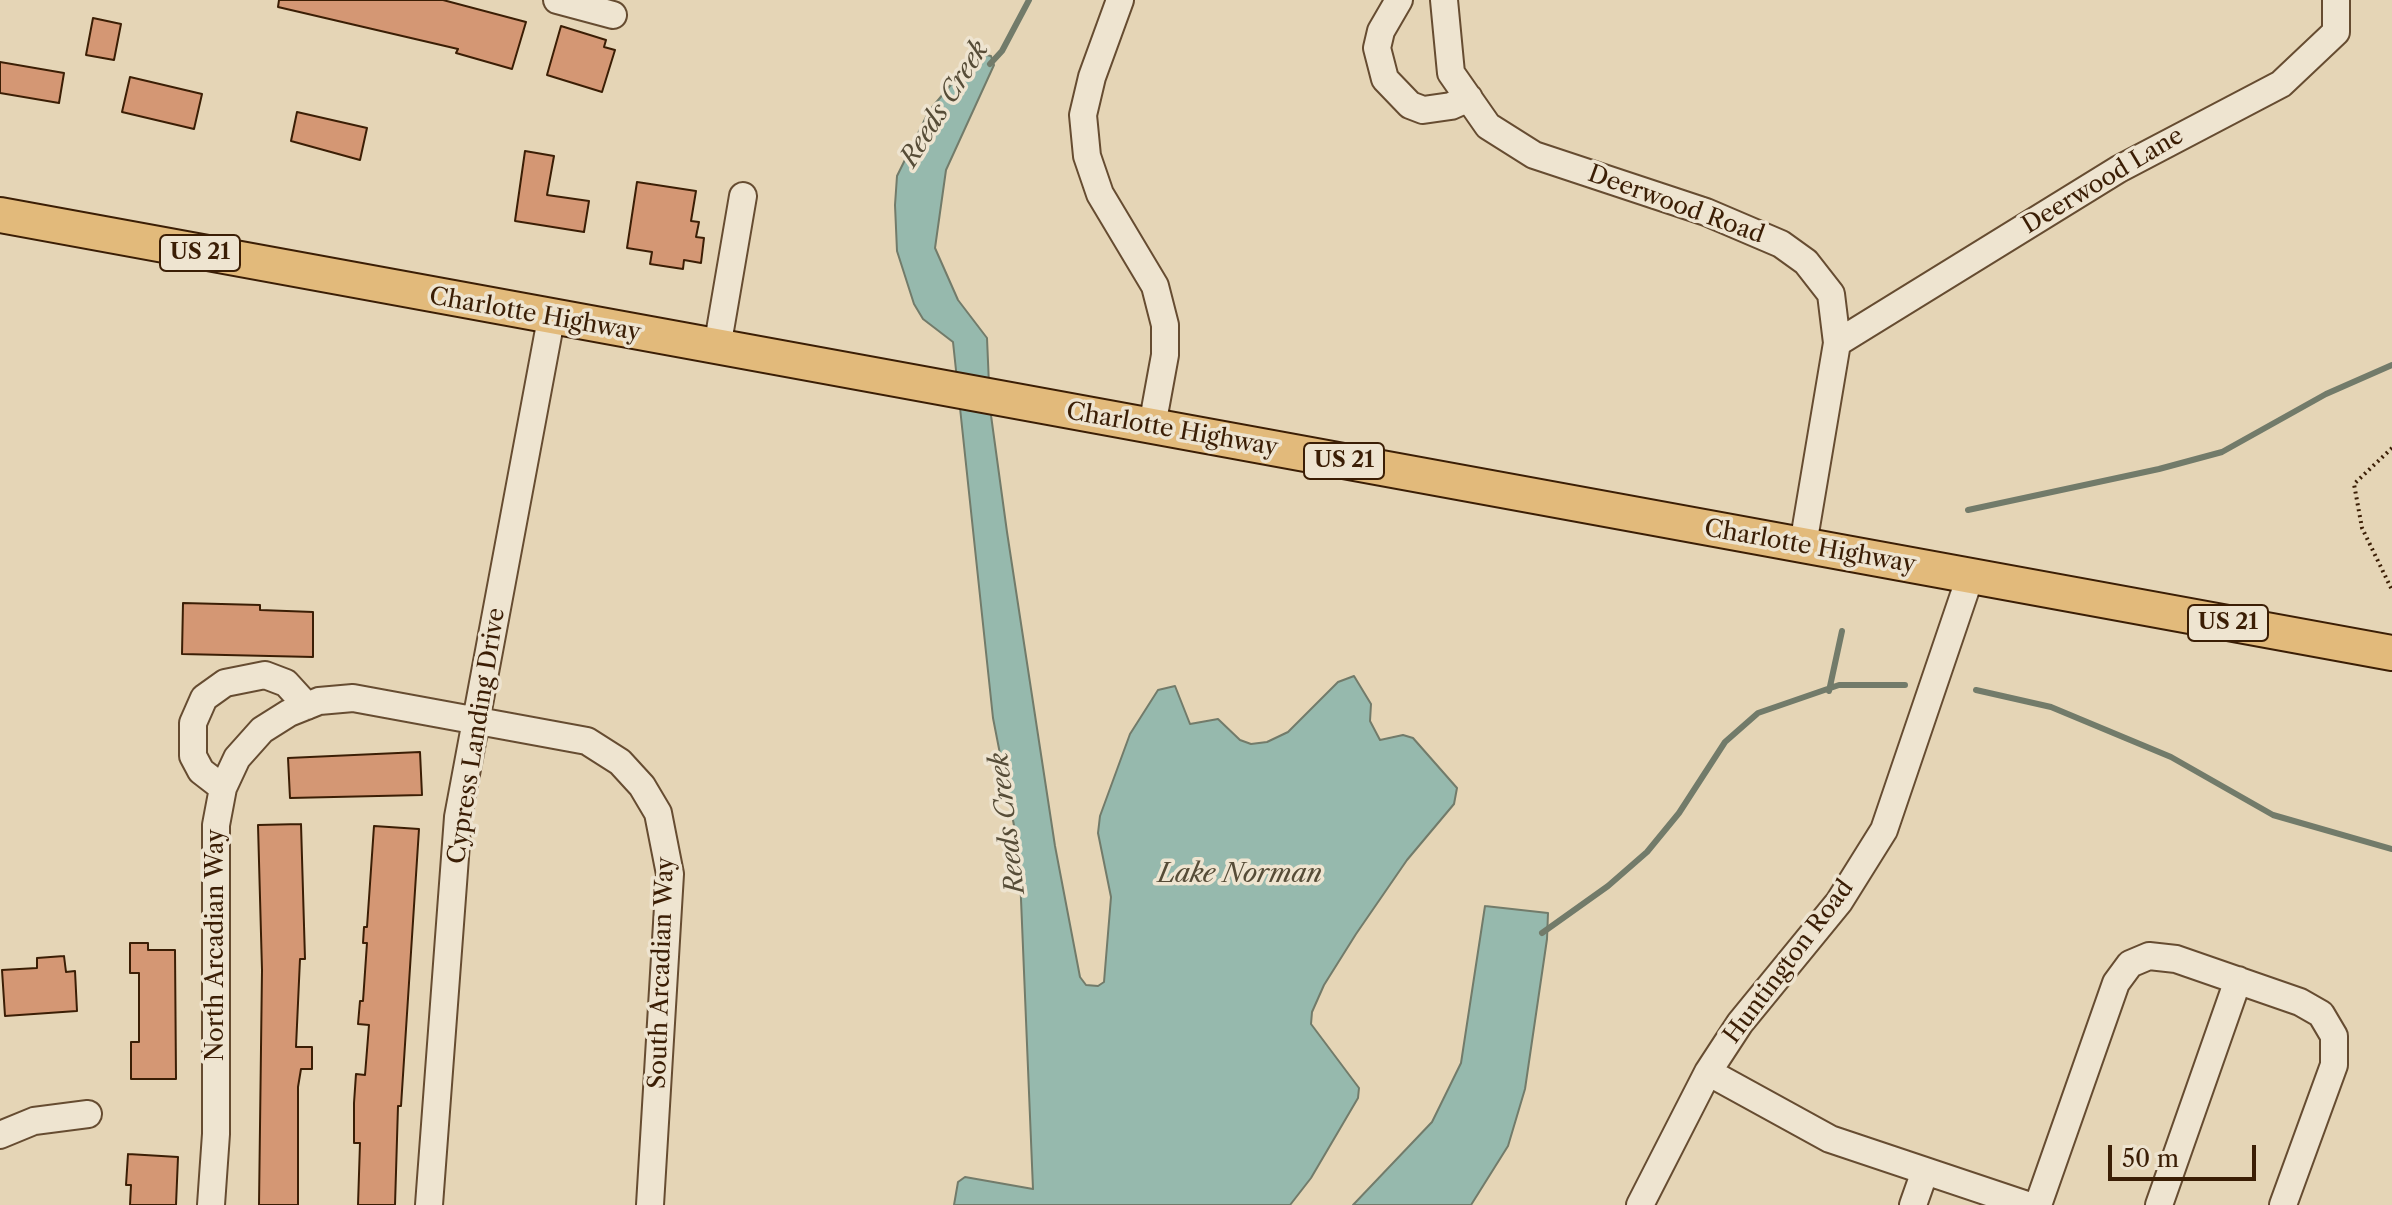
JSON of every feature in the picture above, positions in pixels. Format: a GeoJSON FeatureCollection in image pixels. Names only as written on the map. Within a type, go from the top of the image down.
{"type":"FeatureCollection","features":[{"type":"Feature","properties":{"kind":"main road","name":"Charlotte Highway"},"geometry":{"type":"LineString","coordinates":[[0,215],[551,319],[2392,653]]}},
{"type":"Feature","properties":{"kind":"street"},"geometry":{"type":"LineString","coordinates":[[557,0],[613,15]]}},
{"type":"Feature","properties":{"kind":"street"},"geometry":{"type":"LineString","coordinates":[[1120,0],[1092,77],[1083,115],[1087,156],[1100,194],[1155,286],[1165,325],[1165,355],[1152,426]]}},
{"type":"Feature","properties":{"kind":"street"},"geometry":{"type":"LineString","coordinates":[[1399,0],[1386,18],[1377,48],[1385,79],[1410,105],[1423,110],[1451,106],[1469,98]]}},
{"type":"Feature","properties":{"kind":"street","name":"Deerwood Road"},"geometry":{"type":"LineString","coordinates":[[1444,0],[1451,73],[1488,126],[1534,155],[1706,212],[1781,244],[1806,262],[1831,294],[1837,343],[1803,545]]}},
{"type":"Feature","properties":{"kind":"street","name":"Deerwood Lane"},"geometry":{"type":"LineString","coordinates":[[1837,343],[2119,169],[2281,84],[2336,32],[2336,0]]}},
{"type":"Feature","properties":{"kind":"street"},"geometry":{"type":"LineString","coordinates":[[717,348],[743,196]]}},
{"type":"Feature","properties":{"kind":"street","name":"Cypress Landing Drive"},"geometry":{"type":"LineString","coordinates":[[429,1205],[458,817],[551,319]]}},
{"type":"Feature","properties":{"kind":"street","name":"Huntington Road"},"geometry":{"type":"LineString","coordinates":[[1640,1205],[1708,1072],[1778,972],[1839,902],[1884,830],[1970,577]]}},
{"type":"Feature","properties":{"kind":"street"},"geometry":{"type":"LineString","coordinates":[[223,788],[201,771],[193,756],[191,734],[204,698],[225,683],[265,675],[286,683],[307,706]]}},
{"type":"Feature","properties":{"kind":"street","name":"North Arcadian Way"},"geometry":{"type":"LineString","coordinates":[[211,1205],[216,1134],[216,825],[223,788],[237,758],[262,730],[319,701],[353,698],[477,719]]}},
{"type":"Feature","properties":{"kind":"street","name":"South Arcadian Way"},"geometry":{"type":"LineString","coordinates":[[477,719],[587,741],[620,762],[642,786],[658,813],[670,874],[650,1205]]}},
{"type":"Feature","properties":{"kind":"street"},"geometry":{"type":"LineString","coordinates":[[2038,1205],[2116,983],[2130,964],[2149,956],[2176,959],[2300,1002],[2321,1014],[2334,1036],[2334,1065],[2283,1205]]}},
{"type":"Feature","properties":{"kind":"street"},"geometry":{"type":"LineString","coordinates":[[2159,1205],[2238,980]]}},
{"type":"Feature","properties":{"kind":"street"},"geometry":{"type":"LineString","coordinates":[[1708,1072],[1830,1139],[2027,1205]]}},
{"type":"Feature","properties":{"kind":"street"},"geometry":{"type":"LineString","coordinates":[[0,1135],[34,1121],[88,1114]]}},
{"type":"Feature","properties":{"kind":"street"},"geometry":{"type":"LineString","coordinates":[[1913,1205],[1925,1171]]}},
{"type":"Feature","properties":{"kind":"path"},"geometry":{"type":"LineString","coordinates":[[2392,448],[2354,484],[2362,528],[2392,590]]}},
{"type":"Feature","properties":{"kind":"water","name":"Lake Norman"},"geometry":{"type":"Polygon","coordinates":[[[986,55],[991,56],[994,65],[946,170],[935,248],[958,300],[987,338],[990,408],[1007,532],[1055,846],[1080,977],[1086,985],[1098,986],[1104,982],[1111,897],[1098,833],[1100,816],[1130,734],[1158,690],[1175,686],[1190,724],[1218,719],[1240,740],[1251,744],[1267,742],[1288,732],[1338,682],[1354,676],[1371,704],[1370,721],[1380,740],[1403,735],[1413,738],[1457,788],[1454,804],[1407,860],[1356,934],[1324,985],[1312,1012],[1311,1024],[1359,1088],[1358,1098],[1311,1178],[1290,1205],[954,1205],[958,1182],[965,1177],[1033,1189],[1019,851],[993,718],[953,342],[923,319],[914,304],[897,251],[895,205],[897,176],[929,111],[969,63],[986,55]]]}},
{"type":"Feature","properties":{"kind":"water"},"geometry":{"type":"Polygon","coordinates":[[[1485,906],[1548,913],[1525,1089],[1508,1146],[1471,1205],[1353,1205],[1432,1122],[1461,1063],[1485,906]]]}},
{"type":"Feature","properties":{"kind":"building"},"geometry":{"type":"Polygon","coordinates":[[[279,0],[443,0],[526,22],[512,69],[456,53],[458,49],[278,7],[279,0]]]}},
{"type":"Feature","properties":{"kind":"building"},"geometry":{"type":"Polygon","coordinates":[[[93,18],[121,24],[114,60],[86,55],[93,18]]]}},
{"type":"Feature","properties":{"kind":"building"},"geometry":{"type":"Polygon","coordinates":[[[561,26],[606,40],[604,47],[615,50],[602,92],[547,75],[561,26]]]}},
{"type":"Feature","properties":{"kind":"building"},"geometry":{"type":"Polygon","coordinates":[[[0,62],[64,73],[59,103],[0,93],[0,62]]]}},
{"type":"Feature","properties":{"kind":"building"},"geometry":{"type":"Polygon","coordinates":[[[130,77],[202,94],[194,129],[122,112],[130,77]]]}},
{"type":"Feature","properties":{"kind":"building"},"geometry":{"type":"Polygon","coordinates":[[[297,112],[367,128],[360,160],[291,141],[297,112]]]}},
{"type":"Feature","properties":{"kind":"building"},"geometry":{"type":"Polygon","coordinates":[[[525,151],[554,156],[547,195],[589,201],[584,232],[515,221],[525,151]]]}},
{"type":"Feature","properties":{"kind":"building"},"geometry":{"type":"Polygon","coordinates":[[[637,182],[696,191],[691,221],[699,222],[696,237],[704,238],[701,263],[684,260],[683,269],[650,264],[652,252],[627,248],[637,182]]]}},
{"type":"Feature","properties":{"kind":"building"},"geometry":{"type":"Polygon","coordinates":[[[183,603],[260,605],[260,610],[313,612],[313,657],[182,654],[183,603]]]}},
{"type":"Feature","properties":{"kind":"building"},"geometry":{"type":"Polygon","coordinates":[[[420,752],[422,795],[290,798],[288,758],[420,752]]]}},
{"type":"Feature","properties":{"kind":"building"},"geometry":{"type":"Polygon","coordinates":[[[301,824],[305,959],[300,959],[296,1047],[312,1047],[312,1069],[301,1069],[298,1087],[298,1205],[259,1205],[262,970],[258,825],[301,824]]]}},
{"type":"Feature","properties":{"kind":"building"},"geometry":{"type":"Polygon","coordinates":[[[374,826],[419,829],[401,1106],[398,1106],[395,1205],[358,1205],[360,1143],[354,1143],[356,1074],[365,1075],[369,1025],[358,1024],[360,1001],[363,1001],[367,943],[363,943],[364,927],[367,927],[374,826]]]}},
{"type":"Feature","properties":{"kind":"building"},"geometry":{"type":"Polygon","coordinates":[[[130,943],[148,943],[148,950],[175,950],[176,1079],[131,1079],[131,1042],[139,1042],[139,973],[130,973],[130,943]]]}},
{"type":"Feature","properties":{"kind":"building"},"geometry":{"type":"Polygon","coordinates":[[[64,956],[66,972],[75,971],[77,1011],[5,1016],[2,970],[37,968],[37,958],[64,956]]]}},
{"type":"Feature","properties":{"kind":"building"},"geometry":{"type":"Polygon","coordinates":[[[128,1154],[178,1157],[176,1205],[130,1205],[131,1185],[126,1185],[128,1154]]]}},
{"type":"Feature","properties":{"kind":"waterway","name":"Reeds Creek"},"geometry":{"type":"LineString","coordinates":[[990,64],[1002,51],[1029,0]]}},
{"type":"Feature","properties":{"kind":"waterway"},"geometry":{"type":"LineString","coordinates":[[1968,510],[2159,469],[2222,452],[2326,394],[2392,365]]}},
{"type":"Feature","properties":{"kind":"waterway"},"geometry":{"type":"LineString","coordinates":[[1829,691],[1842,631]]}},
{"type":"Feature","properties":{"kind":"waterway"},"geometry":{"type":"LineString","coordinates":[[1542,933],[1608,886],[1647,852],[1679,813],[1725,742],[1758,713],[1839,685],[1905,685]]}},
{"type":"Feature","properties":{"kind":"waterway"},"geometry":{"type":"LineString","coordinates":[[1976,690],[2051,707],[2171,757],[2273,815],[2392,849]]}}]}
